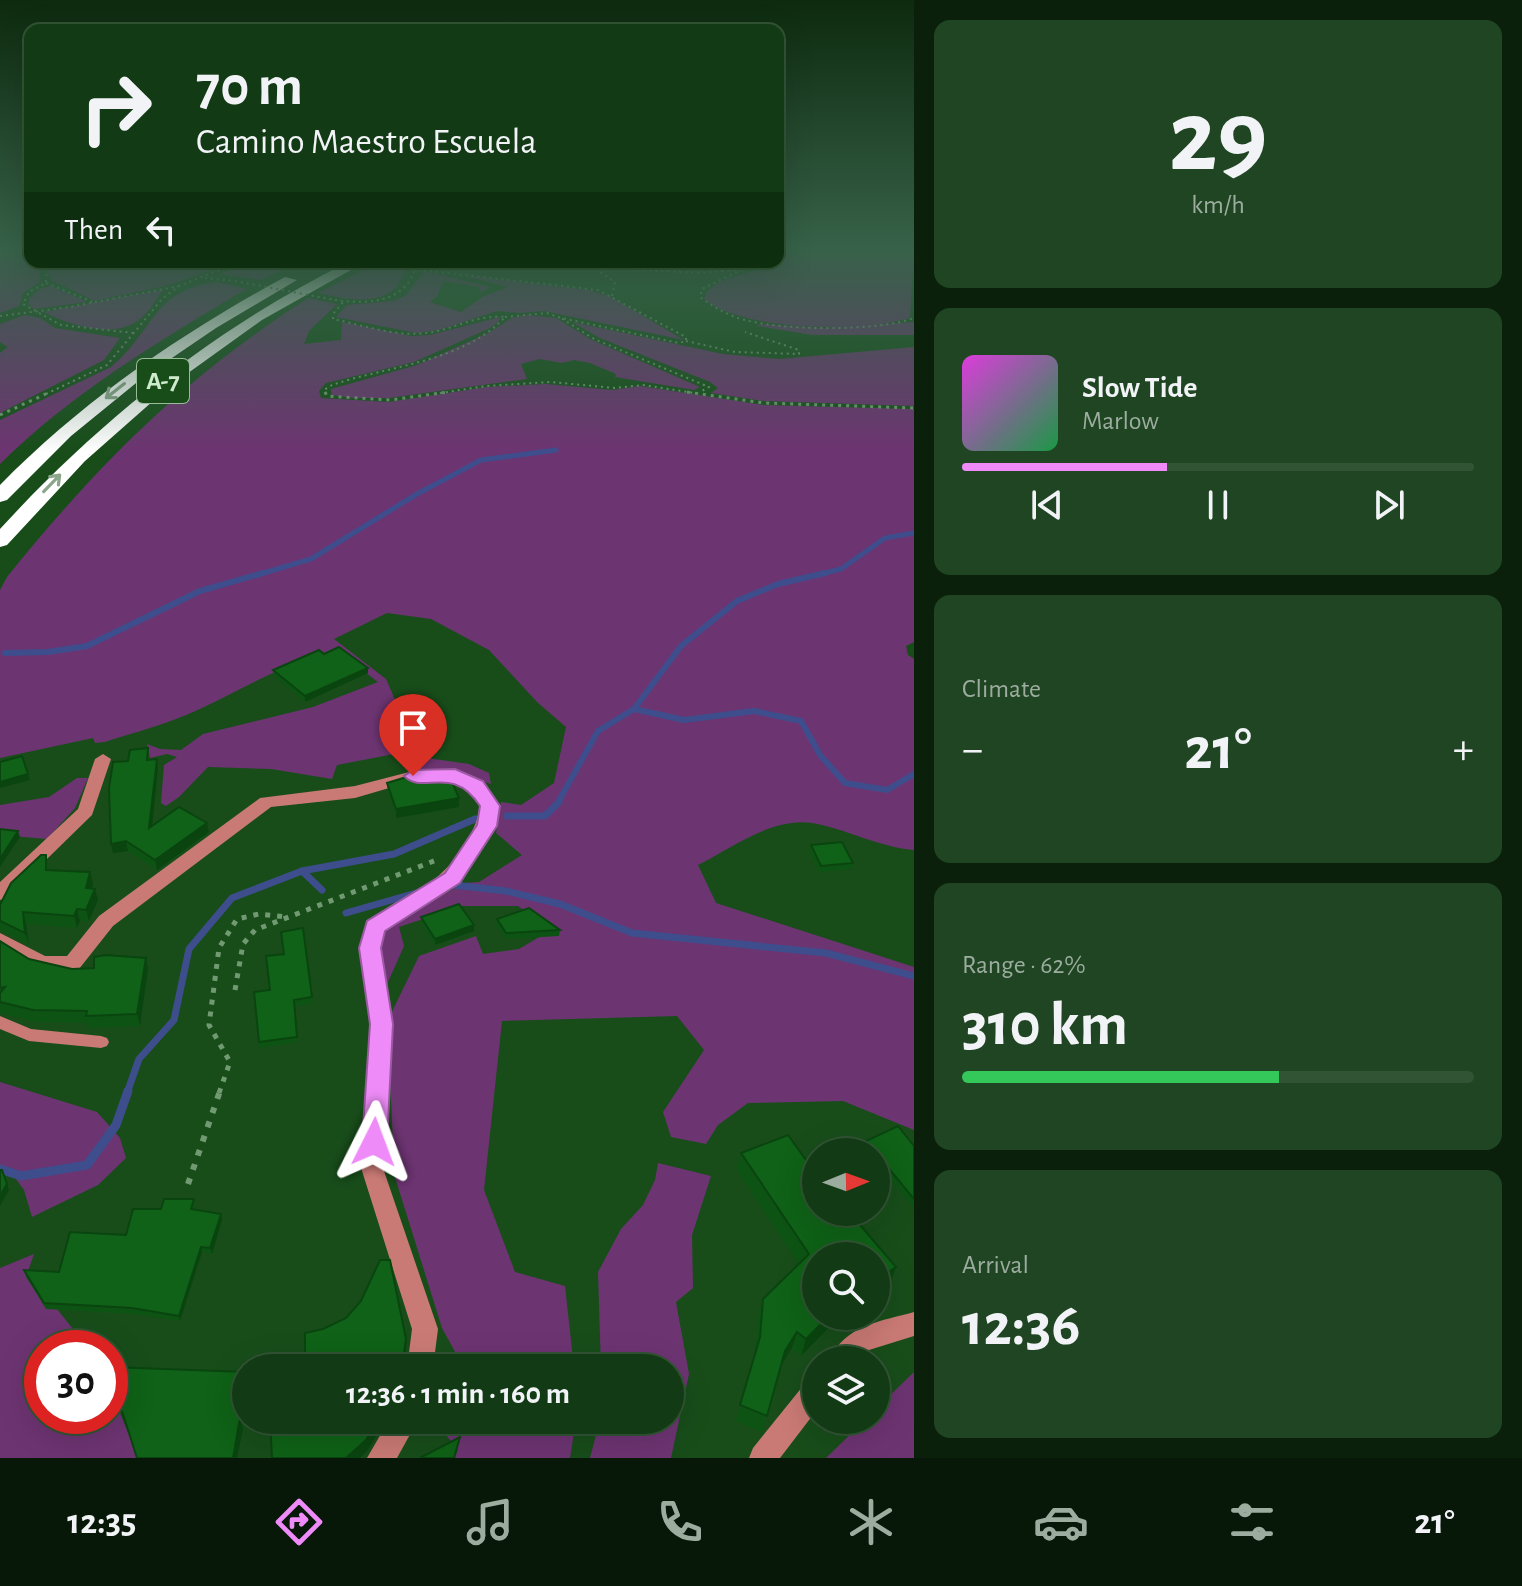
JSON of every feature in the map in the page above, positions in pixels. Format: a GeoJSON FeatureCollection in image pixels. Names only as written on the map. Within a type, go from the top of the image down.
{"type":"FeatureCollection","features":[{"type":"Feature","properties":{"kind":"highway","name":"A-7"},"geometry":{"type":"LineString","coordinates":[[0,496],[93,408],[171,349],[224,317]]}},
{"type":"Feature","properties":{"kind":"highway","name":"A-7"},"geometry":{"type":"LineString","coordinates":[[0,541],[81,452],[153,389],[258,317]]}},
{"type":"Feature","properties":{"kind":"street"},"geometry":{"type":"LineString","coordinates":[[0,893],[86,811],[103,759]]}},
{"type":"Feature","properties":{"kind":"street"},"geometry":{"type":"LineString","coordinates":[[0,940],[42,963],[72,964],[106,921],[266,802],[355,792],[413,776],[455,775],[476,786],[490,806],[487,826],[453,878],[375,926],[370,948],[381,1024],[373,1171],[425,1329],[422,1354]]}},
{"type":"Feature","properties":{"kind":"street"},"geometry":{"type":"LineString","coordinates":[[856,1346],[861,1340],[914,1324]]}},
{"type":"Feature","properties":{"kind":"street"},"geometry":{"type":"LineString","coordinates":[[763,1458],[802,1408]]}},
{"type":"Feature","properties":{"kind":"street"},"geometry":{"type":"LineString","coordinates":[[381,1458],[396,1434]]}},
{"type":"Feature","properties":{"kind":"lane"},"geometry":{"type":"LineString","coordinates":[[0,1022],[29,1035],[101,1042]]}},
{"type":"Feature","properties":{"kind":"path"},"geometry":{"type":"LineString","coordinates":[[43,317],[62,327],[134,333]]}},
{"type":"Feature","properties":{"kind":"path"},"geometry":{"type":"LineString","coordinates":[[0,415],[107,365],[147,317]]}},
{"type":"Feature","properties":{"kind":"path"},"geometry":{"type":"LineString","coordinates":[[333,317],[412,334],[440,331],[486,317]]}},
{"type":"Feature","properties":{"kind":"path"},"geometry":{"type":"LineString","coordinates":[[505,317],[502,323],[455,348],[415,364],[345,379],[324,390],[327,396],[390,400],[486,386],[551,382],[615,388],[643,385],[764,403],[914,408]]}},
{"type":"Feature","properties":{"kind":"path"},"geometry":{"type":"LineString","coordinates":[[650,317],[686,337],[686,341]]}},
{"type":"Feature","properties":{"kind":"path"},"geometry":{"type":"LineString","coordinates":[[739,317],[792,326],[901,323],[914,318]]}},
{"type":"Feature","properties":{"kind":"path"},"geometry":{"type":"LineString","coordinates":[[561,318],[735,352],[799,354],[799,350],[745,332]]}},
{"type":"Feature","properties":{"kind":"path"},"geometry":{"type":"LineString","coordinates":[[561,318],[594,339],[709,387],[695,392]]}},
{"type":"Feature","properties":{"kind":"path"},"geometry":{"type":"LineString","coordinates":[[235,990],[243,944],[255,930],[413,867],[472,848]]}},
{"type":"Feature","properties":{"kind":"path"},"geometry":{"type":"LineString","coordinates":[[188,1184],[230,1062],[209,1025],[219,948],[237,919],[259,914],[286,917]]}},
{"type":"Feature","properties":{"kind":"shaded area"},"geometry":{"type":"Polygon","coordinates":[[[19,317],[35,317],[55,328],[120,338],[104,360],[0,413],[0,353],[8,347],[0,342],[0,324],[19,317]]]}},
{"type":"Feature","properties":{"kind":"shaded area"},"geometry":{"type":"Polygon","coordinates":[[[55,317],[142,317],[118,329],[92,328],[55,317]]]}},
{"type":"Feature","properties":{"kind":"shaded area"},"geometry":{"type":"Polygon","coordinates":[[[154,317],[200,317],[87,391],[0,464],[0,420],[111,367],[154,317]]]}},
{"type":"Feature","properties":{"kind":"shaded area"},"geometry":{"type":"Polygon","coordinates":[[[279,317],[323,317],[309,331],[304,344],[341,340],[342,322],[411,336],[430,335],[500,317],[498,323],[488,329],[414,362],[326,383],[319,391],[321,398],[389,402],[486,387],[546,384],[612,390],[640,386],[764,405],[914,409],[914,642],[906,646],[908,655],[914,659],[914,850],[825,826],[797,822],[753,835],[698,865],[716,903],[914,967],[914,1130],[843,1101],[748,1103],[718,1125],[706,1144],[671,1137],[663,1112],[704,1050],[677,1016],[502,1021],[484,1190],[515,1272],[565,1286],[572,1354],[456,1354],[442,1328],[394,1174],[388,1020],[419,956],[476,936],[483,954],[519,949],[551,930],[518,906],[462,906],[399,927],[404,946],[384,991],[377,954],[386,927],[464,883],[479,882],[522,855],[496,833],[501,802],[521,805],[554,783],[566,727],[537,702],[489,650],[431,619],[387,613],[334,639],[386,679],[420,757],[469,764],[489,773],[491,784],[446,770],[415,770],[408,756],[394,754],[337,765],[332,779],[271,769],[208,767],[179,797],[166,806],[161,803],[164,765],[177,757],[167,754],[150,758],[147,744],[160,749],[181,750],[203,734],[313,707],[378,682],[340,653],[297,663],[176,719],[105,742],[95,743],[93,738],[0,758],[0,590],[7,577],[110,460],[222,359],[279,317]]]}},
{"type":"Feature","properties":{"kind":"shaded area"},"geometry":{"type":"Polygon","coordinates":[[[336,317],[479,317],[439,330],[416,333],[336,317]]]}},
{"type":"Feature","properties":{"kind":"shaded area"},"geometry":{"type":"Polygon","coordinates":[[[573,317],[645,317],[684,340],[573,317]]]}},
{"type":"Feature","properties":{"kind":"shaded area"},"geometry":{"type":"Polygon","coordinates":[[[743,317],[910,317],[889,323],[834,327],[743,317]]]}},
{"type":"Feature","properties":{"kind":"shaded area"},"geometry":{"type":"Polygon","coordinates":[[[512,318],[556,318],[592,340],[700,387],[694,390],[615,377],[616,374],[590,363],[574,360],[562,363],[540,359],[521,364],[527,379],[389,398],[332,395],[331,389],[417,365],[490,332],[512,318]]]}},
{"type":"Feature","properties":{"kind":"shaded area"},"geometry":{"type":"Polygon","coordinates":[[[572,322],[723,354],[779,359],[914,347],[914,406],[763,401],[711,393],[718,388],[710,382],[600,338],[572,322]]]}},
{"type":"Feature","properties":{"kind":"shaded area"},"geometry":{"type":"Polygon","coordinates":[[[914,322],[914,335],[813,335],[757,326],[822,328],[914,322]]]}},
{"type":"Feature","properties":{"kind":"shaded area"},"geometry":{"type":"Polygon","coordinates":[[[77,778],[88,778],[75,808],[47,839],[0,835],[0,805],[49,797],[77,778]]]}},
{"type":"Feature","properties":{"kind":"shaded area"},"geometry":{"type":"Polygon","coordinates":[[[0,1082],[97,1112],[120,1138],[126,1158],[98,1185],[32,1217],[24,1190],[7,1167],[0,1167],[0,1082]]]}},
{"type":"Feature","properties":{"kind":"shaded area"},"geometry":{"type":"Polygon","coordinates":[[[658,1163],[711,1176],[692,1235],[693,1288],[676,1302],[689,1374],[684,1397],[684,1354],[601,1354],[598,1272],[621,1229],[643,1205],[655,1180],[658,1163]]]}},
{"type":"Feature","properties":{"kind":"shaded area"},"geometry":{"type":"Polygon","coordinates":[[[34,1254],[26,1277],[46,1308],[57,1309],[74,1330],[24,1330],[24,1434],[128,1433],[138,1458],[0,1458],[0,1268],[34,1254]]]}},
{"type":"Feature","properties":{"kind":"shaded area"},"geometry":{"type":"Polygon","coordinates":[[[914,1372],[914,1458],[826,1458],[851,1434],[890,1434],[890,1395],[914,1372]]]}},
{"type":"Feature","properties":{"kind":"shaded area"},"geometry":{"type":"Polygon","coordinates":[[[445,1434],[574,1434],[570,1458],[455,1458],[458,1449],[445,1434]]]}},
{"type":"Feature","properties":{"kind":"shaded area"},"geometry":{"type":"Polygon","coordinates":[[[596,1434],[676,1434],[671,1458],[590,1458],[596,1434]]]}},
{"type":"Feature","properties":{"kind":"building"},"geometry":{"type":"Polygon","coordinates":[[[339,647],[368,668],[305,696],[273,670],[319,650],[324,654],[339,647]]]}},
{"type":"Feature","properties":{"kind":"building"},"geometry":{"type":"Polygon","coordinates":[[[148,748],[147,760],[157,759],[149,828],[179,807],[207,823],[155,860],[126,841],[111,844],[109,788],[113,762],[128,761],[130,750],[148,748]]]}},
{"type":"Feature","properties":{"kind":"building"},"geometry":{"type":"Polygon","coordinates":[[[22,756],[28,774],[0,782],[0,762],[22,756]]]}},
{"type":"Feature","properties":{"kind":"building"},"geometry":{"type":"Polygon","coordinates":[[[413,775],[449,775],[459,798],[396,809],[387,783],[413,775]]]}},
{"type":"Feature","properties":{"kind":"building"},"geometry":{"type":"Polygon","coordinates":[[[0,829],[18,831],[0,859],[0,829]]]}},
{"type":"Feature","properties":{"kind":"building"},"geometry":{"type":"Polygon","coordinates":[[[842,842],[853,863],[821,866],[811,845],[842,842]]]}},
{"type":"Feature","properties":{"kind":"building"},"geometry":{"type":"Polygon","coordinates":[[[41,855],[46,855],[46,870],[90,872],[86,888],[95,889],[86,910],[77,909],[74,916],[23,912],[25,933],[0,921],[0,905],[11,883],[41,855]]]}},
{"type":"Feature","properties":{"kind":"building"},"geometry":{"type":"Polygon","coordinates":[[[459,904],[474,925],[435,939],[421,917],[459,904]]]}},
{"type":"Feature","properties":{"kind":"building"},"geometry":{"type":"Polygon","coordinates":[[[529,908],[560,930],[506,933],[497,919],[529,908]]]}},
{"type":"Feature","properties":{"kind":"building"},"geometry":{"type":"Polygon","coordinates":[[[303,928],[312,997],[294,1000],[297,1037],[259,1042],[254,992],[270,990],[266,956],[284,954],[281,932],[303,928]]]}},
{"type":"Feature","properties":{"kind":"building"},"geometry":{"type":"Polygon","coordinates":[[[0,941],[29,959],[72,969],[94,968],[94,957],[106,955],[146,958],[137,1014],[86,1016],[87,1011],[33,1010],[0,1002],[0,993],[5,987],[0,988],[0,941]]]}},
{"type":"Feature","properties":{"kind":"building"},"geometry":{"type":"Polygon","coordinates":[[[898,1126],[914,1146],[914,1199],[890,1170],[890,1138],[872,1138],[898,1126]]]}},
{"type":"Feature","properties":{"kind":"building"},"geometry":{"type":"Polygon","coordinates":[[[788,1135],[802,1154],[802,1226],[861,1226],[875,1242],[802,1244],[741,1153],[788,1135]]]}},
{"type":"Feature","properties":{"kind":"building"},"geometry":{"type":"Polygon","coordinates":[[[0,1170],[7,1184],[0,1196],[0,1170]]]}},
{"type":"Feature","properties":{"kind":"building"},"geometry":{"type":"Polygon","coordinates":[[[164,1199],[194,1199],[191,1209],[221,1214],[210,1248],[201,1247],[179,1316],[132,1308],[44,1303],[24,1270],[59,1272],[70,1232],[126,1235],[133,1209],[161,1209],[164,1199]]]}},
{"type":"Feature","properties":{"kind":"building"},"geometry":{"type":"Polygon","coordinates":[[[380,1260],[390,1260],[406,1339],[404,1354],[305,1354],[305,1333],[323,1329],[346,1318],[361,1301],[380,1260]]]}},
{"type":"Feature","properties":{"kind":"building"},"geometry":{"type":"Polygon","coordinates":[[[802,1261],[802,1330],[815,1330],[806,1339],[797,1332],[785,1351],[767,1416],[740,1405],[760,1337],[763,1299],[802,1261]]]}},
{"type":"Feature","properties":{"kind":"building"},"geometry":{"type":"Polygon","coordinates":[[[128,1368],[232,1371],[232,1434],[237,1434],[233,1458],[137,1458],[128,1430],[128,1368]]]}},
{"type":"Feature","properties":{"kind":"building"},"geometry":{"type":"Polygon","coordinates":[[[271,1434],[370,1434],[346,1458],[272,1458],[271,1434]]]}},
{"type":"Feature","properties":{"kind":"building"},"geometry":{"type":"Polygon","coordinates":[[[460,1437],[454,1458],[420,1458],[460,1437]]]}},
{"type":"Feature","properties":{"kind":"waterway"},"geometry":{"type":"LineString","coordinates":[[257,575],[311,559],[417,494],[481,460],[556,450]]}},
{"type":"Feature","properties":{"kind":"waterway"},"geometry":{"type":"LineString","coordinates":[[825,573],[841,569],[885,538],[914,533]]}},
{"type":"Feature","properties":{"kind":"waterway"},"geometry":{"type":"LineString","coordinates":[[5,653],[48,652],[87,646],[200,591],[263,573]]}},
{"type":"Feature","properties":{"kind":"waterway"},"geometry":{"type":"LineString","coordinates":[[634,709],[681,646],[737,601],[778,584],[825,573]]}},
{"type":"Feature","properties":{"kind":"waterway"},"geometry":{"type":"LineString","coordinates":[[817,575],[825,573]]}},
{"type":"Feature","properties":{"kind":"waterway"},"geometry":{"type":"LineString","coordinates":[[557,804],[598,731],[634,709]]}},
{"type":"Feature","properties":{"kind":"waterway"},"geometry":{"type":"LineString","coordinates":[[634,709],[684,720],[754,711],[801,721],[820,755],[845,783],[887,790],[914,774]]}},
{"type":"Feature","properties":{"kind":"waterway"},"geometry":{"type":"LineString","coordinates":[[507,816],[545,816],[557,804]]}},
{"type":"Feature","properties":{"kind":"waterway"},"geometry":{"type":"LineString","coordinates":[[302,871],[394,854],[475,819]]}},
{"type":"Feature","properties":{"kind":"waterway"},"geometry":{"type":"LineString","coordinates":[[127,1093],[139,1059],[174,1020],[189,949],[232,898],[302,871]]}},
{"type":"Feature","properties":{"kind":"waterway"},"geometry":{"type":"LineString","coordinates":[[302,871],[322,890]]}},
{"type":"Feature","properties":{"kind":"waterway"},"geometry":{"type":"LineString","coordinates":[[445,884],[506,891],[560,904],[632,933],[826,953],[914,976]]}},
{"type":"Feature","properties":{"kind":"waterway"},"geometry":{"type":"LineString","coordinates":[[346,913],[423,891]]}},
{"type":"Feature","properties":{"kind":"waterway"},"geometry":{"type":"LineString","coordinates":[[0,1169],[21,1176],[87,1165],[116,1125],[128,1091]]}},
{"type":"Feature","properties":{"kind":"route"},"geometry":{"type":"LineString","coordinates":[[374,1142],[381,1024],[370,948],[375,926],[453,878],[487,826],[490,806],[476,786],[455,775],[413,776]]}}]}
